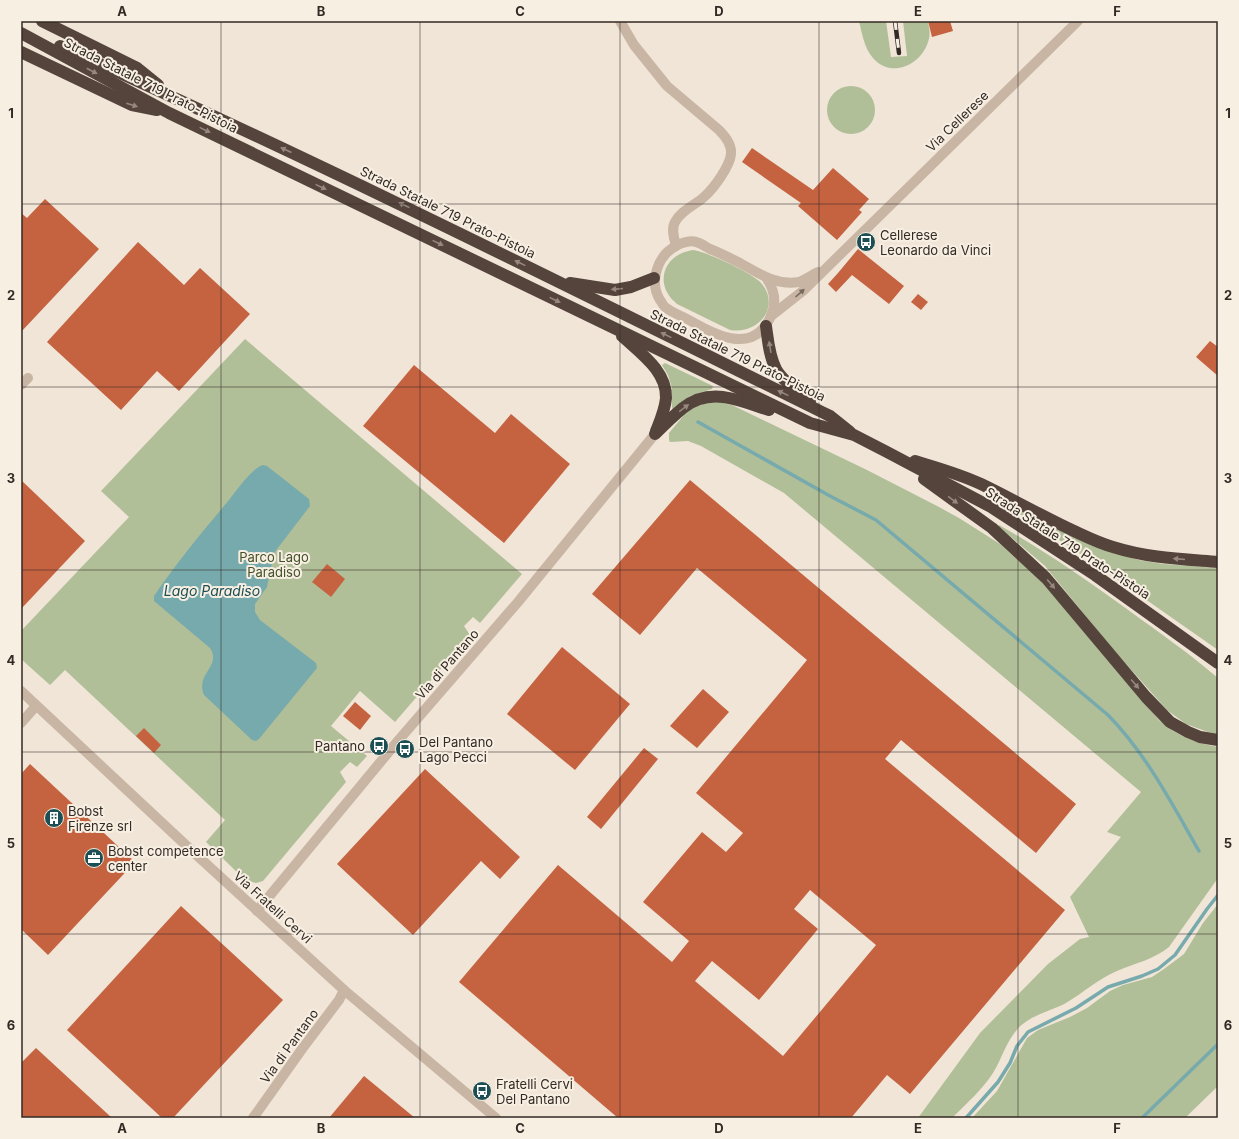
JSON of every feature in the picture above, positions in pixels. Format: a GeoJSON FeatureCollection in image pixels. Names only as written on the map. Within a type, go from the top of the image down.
{"type":"FeatureCollection","features":[{"type":"Feature","properties":{"kind":"highway"},"geometry":{"type":"LineString","coordinates":[[42,21],[137,68],[170,95]]}},
{"type":"Feature","properties":{"kind":"highway","name":"Strada Statale 719 Prato-Pistoia"},"geometry":{"type":"LineString","coordinates":[[21,28],[170,95],[390,199],[830,416],[854,435],[1004,515],[1095,575],[1218,663]]}},
{"type":"Feature","properties":{"kind":"highway","name":"Strada Statale 719 Prato-Pistoia"},"geometry":{"type":"LineString","coordinates":[[21,33],[170,113],[810,423],[854,435]]}},
{"type":"Feature","properties":{"kind":"highway"},"geometry":{"type":"LineString","coordinates":[[21,52],[132,105],[170,113]]}},
{"type":"Feature","properties":{"kind":"highway"},"geometry":{"type":"LineString","coordinates":[[555,281],[615,290],[631,287],[654,278]]}},
{"type":"Feature","properties":{"kind":"highway"},"geometry":{"type":"LineString","coordinates":[[769,321],[771,355],[776,369],[787,382],[830,416]]}},
{"type":"Feature","properties":{"kind":"highway"},"geometry":{"type":"LineString","coordinates":[[612,327],[654,366],[664,382],[666,398],[665,407],[655,434]]}},
{"type":"Feature","properties":{"kind":"highway"},"geometry":{"type":"LineString","coordinates":[[655,434],[683,408],[693,402],[714,396],[726,396],[810,423]]}},
{"type":"Feature","properties":{"kind":"highway"},"geometry":{"type":"LineString","coordinates":[[887,452],[948,471],[981,484],[1064,526],[1112,547],[1146,556],[1218,562]]}},
{"type":"Feature","properties":{"kind":"highway"},"geometry":{"type":"LineString","coordinates":[[887,452],[992,528],[1046,578],[1146,697],[1170,722],[1200,737],[1218,740]]}},
{"type":"Feature","properties":{"kind":"street"},"geometry":{"type":"LineString","coordinates":[[620,21],[634,45],[667,86],[719,130],[730,145],[731,154],[728,163],[716,183],[705,196],[679,215],[675,220],[673,226],[676,246]]}},
{"type":"Feature","properties":{"kind":"street","name":"Via Cellerese"},"geometry":{"type":"LineString","coordinates":[[827,267],[1078,21]]}},
{"type":"Feature","properties":{"kind":"street"},"geometry":{"type":"LineString","coordinates":[[696,242],[740,263],[767,279],[786,282],[800,282],[827,267],[754,336],[733,339],[713,334],[665,307],[656,293],[654,278],[657,267],[669,250],[682,243],[696,242]]}},
{"type":"Feature","properties":{"kind":"street"},"geometry":{"type":"LineString","coordinates":[[767,279],[773,288],[775,296],[769,321]]}},
{"type":"Feature","properties":{"kind":"street","name":"Via di Pantano"},"geometry":{"type":"LineString","coordinates":[[257,911],[397,742],[518,602],[655,434]]}},
{"type":"Feature","properties":{"kind":"street","name":"Via Fratelli Cervi"},"geometry":{"type":"LineString","coordinates":[[21,691],[344,990],[496,1118]]}},
{"type":"Feature","properties":{"kind":"street"},"geometry":{"type":"LineString","coordinates":[[21,723],[36,706]]}},
{"type":"Feature","properties":{"kind":"street","name":"Via di Pantano"},"geometry":{"type":"LineString","coordinates":[[253,1118],[339,1000],[344,990]]}},
{"type":"Feature","properties":{"kind":"green space"},"geometry":{"type":"Polygon","coordinates":[[[859,21],[886,21],[891,57],[907,56],[903,21],[928,21],[930,32],[929,39],[924,50],[912,63],[896,68],[888,68],[873,58],[867,50],[859,21]]]}},
{"type":"Feature","properties":{"kind":"green space"},"geometry":{"type":"Polygon","coordinates":[[[846,86],[856,86],[868,93],[875,105],[875,115],[868,127],[856,134],[846,134],[838,130],[831,123],[827,115],[827,105],[831,97],[838,90],[846,86]]]}},
{"type":"Feature","properties":{"kind":"green space"},"geometry":{"type":"Polygon","coordinates":[[[693,250],[729,264],[749,274],[762,284],[767,293],[769,302],[763,318],[757,324],[740,330],[730,330],[677,304],[670,296],[665,288],[664,280],[665,271],[668,264],[674,257],[693,250]]]}},
{"type":"Feature","properties":{"kind":"green space","name":"Parco Lago Paradiso"},"geometry":{"type":"Polygon","coordinates":[[[245,339],[522,574],[480,623],[473,617],[464,626],[470,635],[395,722],[360,691],[331,726],[367,756],[357,767],[350,762],[340,772],[346,782],[263,881],[256,883],[245,880],[206,842],[225,820],[65,670],[50,685],[21,659],[21,631],[129,517],[101,491],[245,339]]]}},
{"type":"Feature","properties":{"kind":"green space"},"geometry":{"type":"Polygon","coordinates":[[[665,363],[713,386],[712,389],[690,396],[672,409],[672,388],[668,375],[662,365],[665,363]]]}},
{"type":"Feature","properties":{"kind":"green space"},"geometry":{"type":"Polygon","coordinates":[[[714,401],[732,405],[867,470],[959,518],[1000,544],[1040,580],[1159,720],[1180,735],[1218,747],[1218,878],[1169,947],[1150,958],[1110,974],[1066,1003],[1027,1021],[1011,1038],[989,1079],[974,1097],[952,1118],[918,1118],[980,1033],[1048,964],[1080,939],[1089,937],[1070,897],[1121,837],[1107,832],[1141,792],[784,493],[701,446],[688,441],[670,442],[669,433],[684,415],[696,406],[714,401]]]}},
{"type":"Feature","properties":{"kind":"green space"},"geometry":{"type":"Polygon","coordinates":[[[1002,501],[1114,553],[1139,560],[1163,564],[1218,568],[1218,650],[1088,559],[1001,502],[1002,501]]]}},
{"type":"Feature","properties":{"kind":"green space"},"geometry":{"type":"Polygon","coordinates":[[[999,525],[1050,556],[1099,589],[1175,644],[1218,678],[1218,734],[1186,724],[1167,710],[1111,647],[1045,566],[998,526],[999,525]]]}},
{"type":"Feature","properties":{"kind":"green space"},"geometry":{"type":"Polygon","coordinates":[[[1218,904],[1218,1086],[1185,1118],[972,1118],[997,1091],[1027,1038],[1038,1030],[1070,1017],[1087,1008],[1110,991],[1123,985],[1152,977],[1164,969],[1184,954],[1203,923],[1218,904]]]}},
{"type":"Feature","properties":{"kind":"water","name":"Lago Paradiso"},"geometry":{"type":"Polygon","coordinates":[[[263,465],[267,466],[309,499],[310,506],[274,553],[267,587],[255,604],[255,612],[260,620],[316,663],[317,668],[256,741],[252,740],[204,695],[202,687],[203,681],[213,660],[213,655],[210,648],[154,601],[154,596],[181,559],[245,480],[254,470],[263,465]]]}},
{"type":"Feature","properties":{"kind":"building"},"geometry":{"type":"Polygon","coordinates":[[[928,21],[950,21],[953,31],[932,37],[928,21]]]}},
{"type":"Feature","properties":{"kind":"building"},"geometry":{"type":"Polygon","coordinates":[[[752,148],[813,190],[833,168],[869,199],[859,210],[862,212],[837,240],[798,206],[801,203],[742,162],[752,148]]]}},
{"type":"Feature","properties":{"kind":"building"},"geometry":{"type":"Polygon","coordinates":[[[45,199],[99,249],[21,332],[21,213],[27,218],[45,199]]]}},
{"type":"Feature","properties":{"kind":"building"},"geometry":{"type":"Polygon","coordinates":[[[138,242],[184,285],[200,268],[250,314],[179,391],[157,371],[121,410],[47,342],[138,242]]]}},
{"type":"Feature","properties":{"kind":"building"},"geometry":{"type":"Polygon","coordinates":[[[858,249],[904,286],[889,304],[852,275],[836,292],[828,284],[858,249]]]}},
{"type":"Feature","properties":{"kind":"building"},"geometry":{"type":"Polygon","coordinates":[[[918,294],[928,302],[921,310],[911,302],[918,294]]]}},
{"type":"Feature","properties":{"kind":"building"},"geometry":{"type":"Polygon","coordinates":[[[1210,341],[1218,347],[1218,376],[1196,357],[1210,341]]]}},
{"type":"Feature","properties":{"kind":"building"},"geometry":{"type":"Polygon","coordinates":[[[414,365],[495,433],[511,414],[570,464],[504,543],[363,426],[414,365]]]}},
{"type":"Feature","properties":{"kind":"building"},"geometry":{"type":"Polygon","coordinates":[[[21,480],[85,541],[21,609],[21,480]]]}},
{"type":"Feature","properties":{"kind":"building"},"geometry":{"type":"Polygon","coordinates":[[[690,480],[1076,804],[1036,853],[901,740],[885,759],[1065,910],[910,1094],[887,1075],[851,1118],[618,1118],[459,982],[558,865],[672,962],[689,941],[643,902],[702,832],[726,852],[743,833],[696,793],[807,660],[697,568],[640,635],[592,594],[690,480]],[[810,890],[794,909],[818,929],[759,1000],[712,961],[695,981],[783,1056],[876,945],[810,890]]]}},
{"type":"Feature","properties":{"kind":"building"},"geometry":{"type":"Polygon","coordinates":[[[327,564],[345,579],[331,597],[312,582],[327,564]]]}},
{"type":"Feature","properties":{"kind":"building"},"geometry":{"type":"Polygon","coordinates":[[[562,647],[630,704],[575,770],[507,714],[562,647]]]}},
{"type":"Feature","properties":{"kind":"building"},"geometry":{"type":"Polygon","coordinates":[[[703,689],[729,712],[697,748],[670,726],[703,689]]]}},
{"type":"Feature","properties":{"kind":"building"},"geometry":{"type":"Polygon","coordinates":[[[355,702],[371,716],[360,730],[343,716],[355,702]]]}},
{"type":"Feature","properties":{"kind":"building"},"geometry":{"type":"Polygon","coordinates":[[[144,728],[161,745],[154,753],[136,736],[144,728]]]}},
{"type":"Feature","properties":{"kind":"building"},"geometry":{"type":"Polygon","coordinates":[[[644,748],[658,759],[601,829],[587,817],[644,748]]]}},
{"type":"Feature","properties":{"kind":"building","name":"Bobst Firenze srl"},"geometry":{"type":"Polygon","coordinates":[[[30,764],[135,862],[48,955],[21,929],[21,774],[30,764]]]}},
{"type":"Feature","properties":{"kind":"building"},"geometry":{"type":"Polygon","coordinates":[[[425,769],[520,857],[500,879],[481,861],[413,935],[337,864],[425,769]]]}},
{"type":"Feature","properties":{"kind":"building"},"geometry":{"type":"Polygon","coordinates":[[[181,906],[283,1000],[173,1118],[162,1118],[67,1030],[181,906]]]}},
{"type":"Feature","properties":{"kind":"building"},"geometry":{"type":"Polygon","coordinates":[[[36,1048],[112,1118],[21,1118],[21,1063],[36,1048]]]}},
{"type":"Feature","properties":{"kind":"building"},"geometry":{"type":"Polygon","coordinates":[[[364,1076],[415,1118],[329,1118],[364,1076]]]}},
{"type":"Feature","properties":{"kind":"waterway"},"geometry":{"type":"LineString","coordinates":[[698,422],[876,520],[1108,715],[1122,730],[1147,763],[1199,851]]}},
{"type":"Feature","properties":{"kind":"waterway"},"geometry":{"type":"LineString","coordinates":[[966,1118],[998,1082],[1010,1063],[1017,1046],[1028,1032],[1076,1008],[1108,987],[1158,969],[1175,955],[1218,895]]}},
{"type":"Feature","properties":{"kind":"waterway"},"geometry":{"type":"LineString","coordinates":[[1142,1118],[1218,1044]]}},
{"type":"Feature","properties":{"kind":"railway"},"geometry":{"type":"LineString","coordinates":[[895,21],[899,53]]}},
{"type":"Feature","properties":{"kind":"place","name":"Cellerese Leonardo da Vinci"},"geometry":{"type":"Point","coordinates":[866,242]}},
{"type":"Feature","properties":{"kind":"place","name":"Pantano"},"geometry":{"type":"Point","coordinates":[379,746]}},
{"type":"Feature","properties":{"kind":"place","name":"Del Pantano Lago Pecci"},"geometry":{"type":"Point","coordinates":[405,749]}},
{"type":"Feature","properties":{"kind":"place","name":"Bobst Firenze srl"},"geometry":{"type":"Point","coordinates":[54,818]}},
{"type":"Feature","properties":{"kind":"place","name":"Bobst competence center"},"geometry":{"type":"Point","coordinates":[94,858]}},
{"type":"Feature","properties":{"kind":"place","name":"Fratelli Cervi Del Pantano"},"geometry":{"type":"Point","coordinates":[482,1091]}}]}
